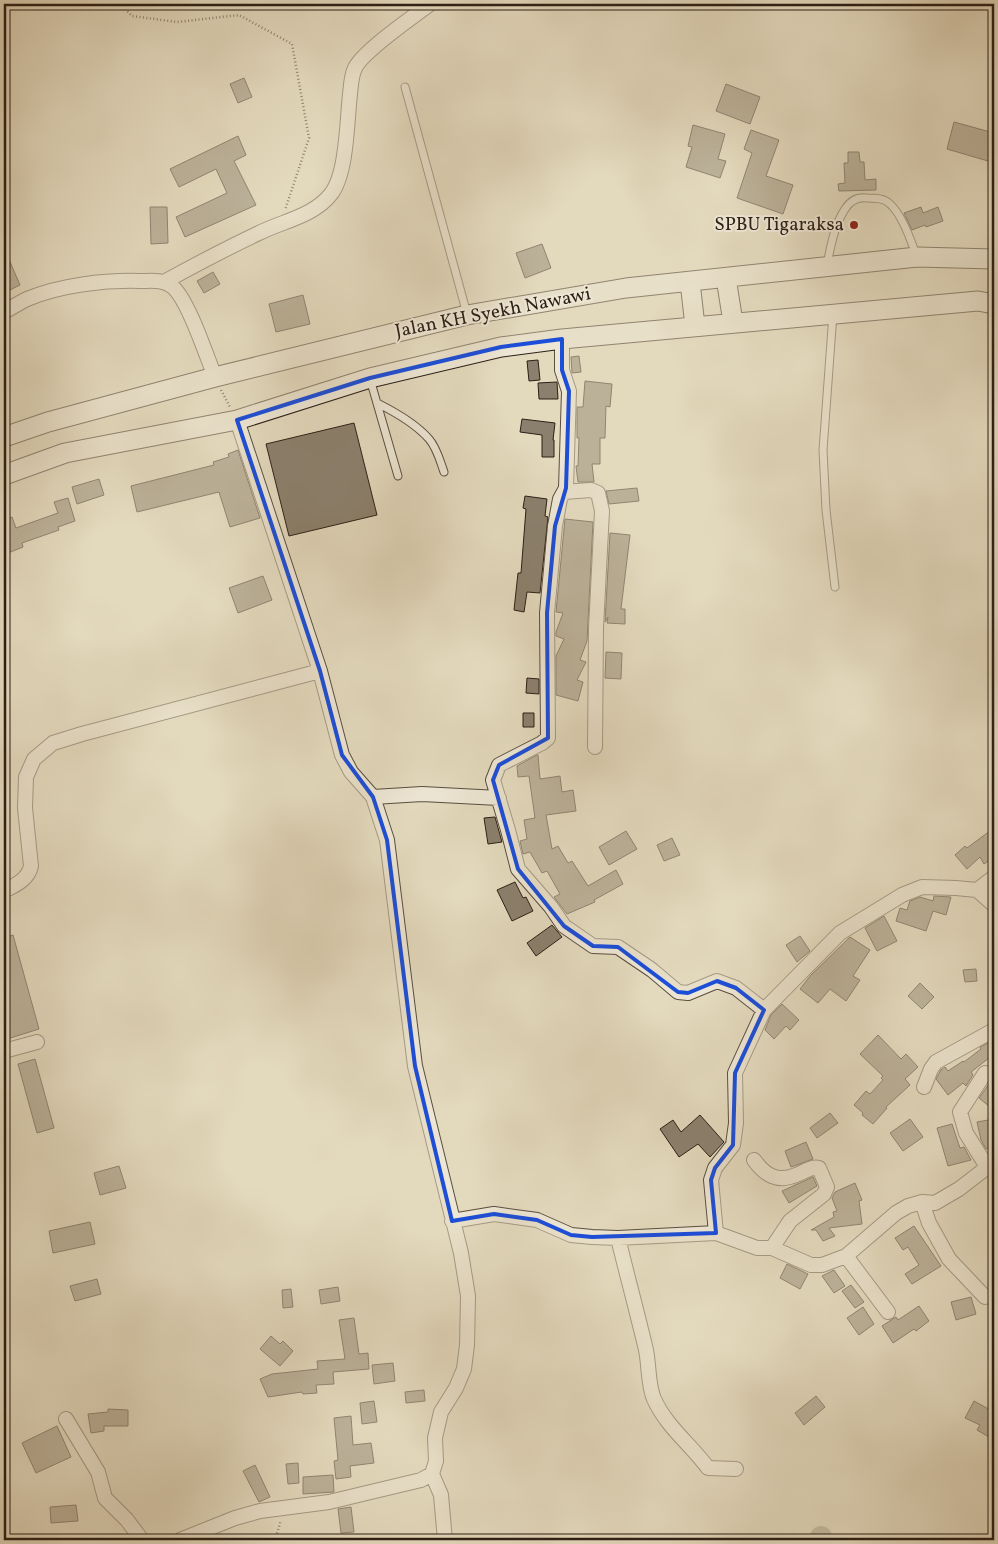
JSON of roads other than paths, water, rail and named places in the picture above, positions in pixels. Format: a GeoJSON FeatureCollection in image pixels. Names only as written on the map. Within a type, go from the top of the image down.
{"type":"FeatureCollection","features":[{"type":"Feature","properties":{"kind":"main road","name":"Jalan KH Syekh Nawawi"},"geometry":{"type":"LineString","coordinates":[[4,437],[48,422],[215,377],[467,315],[626,288],[917,258],[994,259]]}},
{"type":"Feature","properties":{"kind":"main road"},"geometry":{"type":"LineString","coordinates":[[726,278],[733,322]]}},
{"type":"Feature","properties":{"kind":"main road"},"geometry":{"type":"LineString","coordinates":[[690,282],[695,326]]}},
{"type":"Feature","properties":{"kind":"main road","name":"Jalan KH Syekh Nawawi"},"geometry":{"type":"LineString","coordinates":[[4,475],[65,453],[237,420],[370,378],[501,347],[733,322],[978,301],[994,304]]}},
{"type":"Feature","properties":{"kind":"street"},"geometry":{"type":"LineString","coordinates":[[4,312],[28,299],[66,288],[110,281],[164,282],[260,232],[311,212],[330,195],[338,183],[355,67],[381,42],[430,4]]}},
{"type":"Feature","properties":{"kind":"street"},"geometry":{"type":"LineString","coordinates":[[164,282],[173,288],[179,296],[193,321],[215,377]]}},
{"type":"Feature","properties":{"kind":"street"},"geometry":{"type":"LineString","coordinates":[[562,339],[562,370],[569,391],[566,488],[560,499],[555,526],[547,613],[548,738],[499,766],[493,780],[518,869],[551,907],[564,926],[593,946],[618,947],[652,970],[678,992],[688,993],[717,981],[736,988],[764,1010]]}},
{"type":"Feature","properties":{"kind":"street"},"geometry":{"type":"LineString","coordinates":[[237,420],[320,671],[342,755],[351,772],[373,797],[387,840],[415,1066],[461,1253],[468,1296],[467,1345],[464,1369],[456,1388],[441,1412],[435,1438],[436,1461],[432,1474],[441,1495],[445,1540]]}},
{"type":"Feature","properties":{"kind":"street"},"geometry":{"type":"LineString","coordinates":[[564,492],[590,490],[598,493],[602,511],[596,628],[595,747]]}},
{"type":"Feature","properties":{"kind":"street"},"geometry":{"type":"LineString","coordinates":[[4,892],[24,880],[30,874],[31,866],[25,808],[26,777],[34,759],[53,743],[320,671]]}},
{"type":"Feature","properties":{"kind":"street"},"geometry":{"type":"LineString","coordinates":[[373,797],[422,794],[499,798]]}},
{"type":"Feature","properties":{"kind":"street"},"geometry":{"type":"LineString","coordinates":[[977,890],[994,877]]}},
{"type":"Feature","properties":{"kind":"street"},"geometry":{"type":"LineString","coordinates":[[716,1233],[711,1180],[715,1168],[733,1146],[736,1122],[735,1073],[764,1010],[840,933],[902,896],[922,887],[977,890],[994,906]]}},
{"type":"Feature","properties":{"kind":"street"},"geometry":{"type":"LineString","coordinates":[[924,1087],[936,1062],[994,1030]]}},
{"type":"Feature","properties":{"kind":"street"},"geometry":{"type":"LineString","coordinates":[[4,1051],[37,1042]]}},
{"type":"Feature","properties":{"kind":"street"},"geometry":{"type":"LineString","coordinates":[[452,1221],[494,1214],[537,1220],[570,1234],[618,1238],[716,1233],[757,1248],[772,1248],[811,1265],[822,1265],[846,1256],[896,1213],[908,1206],[922,1202],[935,1203],[959,1189],[990,1164],[966,1133],[960,1112],[985,1074]]}},
{"type":"Feature","properties":{"kind":"street"},"geometry":{"type":"LineString","coordinates":[[754,1160],[763,1172],[774,1177],[796,1176],[806,1170],[817,1167],[827,1187],[824,1194],[790,1221],[772,1248]]}},
{"type":"Feature","properties":{"kind":"street"},"geometry":{"type":"LineString","coordinates":[[922,1202],[929,1223],[949,1259],[985,1296]]}},
{"type":"Feature","properties":{"kind":"street"},"geometry":{"type":"LineString","coordinates":[[618,1238],[646,1351],[653,1398],[672,1428],[695,1450],[708,1468],[736,1468]]}},
{"type":"Feature","properties":{"kind":"street"},"geometry":{"type":"LineString","coordinates":[[846,1256],[888,1312]]}},
{"type":"Feature","properties":{"kind":"street"},"geometry":{"type":"LineString","coordinates":[[66,1419],[98,1472],[105,1498],[128,1520],[142,1540]]}},
{"type":"Feature","properties":{"kind":"street"},"geometry":{"type":"LineString","coordinates":[[180,1540],[235,1518],[260,1511],[329,1502],[421,1480],[432,1474]]}},
{"type":"Feature","properties":{"kind":"lane"},"geometry":{"type":"LineString","coordinates":[[405,87],[467,315]]}},
{"type":"Feature","properties":{"kind":"lane"},"geometry":{"type":"LineString","coordinates":[[826,267],[837,225],[848,205],[860,198],[884,200],[890,204],[900,218],[911,240],[917,258]]}},
{"type":"Feature","properties":{"kind":"lane"},"geometry":{"type":"LineString","coordinates":[[833,314],[823,450],[826,510],[835,587]]}},
{"type":"Feature","properties":{"kind":"lane"},"geometry":{"type":"LineString","coordinates":[[370,378],[398,476]]}},
{"type":"Feature","properties":{"kind":"lane"},"geometry":{"type":"LineString","coordinates":[[377,403],[393,411],[429,439],[439,456],[444,472]]}},
{"type":"Feature","properties":{"kind":"place","name":"SPBU Tigaraksa"},"geometry":{"type":"Point","coordinates":[854,225]}}]}
